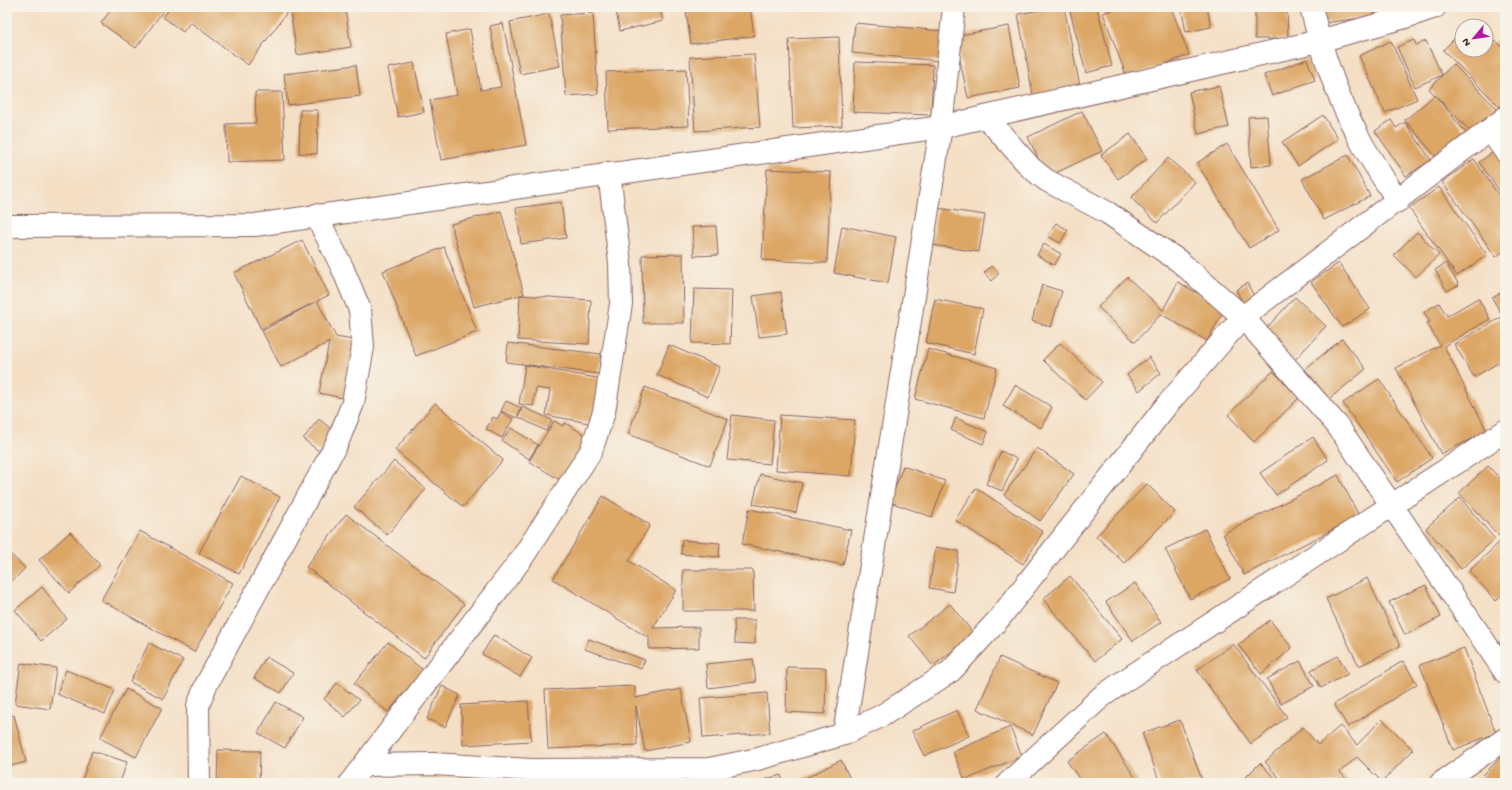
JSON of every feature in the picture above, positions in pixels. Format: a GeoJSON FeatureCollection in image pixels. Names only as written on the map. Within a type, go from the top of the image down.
{"type":"FeatureCollection","features":[{"type":"Feature","properties":{"kind":"street"},"geometry":{"type":"LineString","coordinates":[[844,734],[941,127],[954,7]]}},
{"type":"Feature","properties":{"kind":"street"},"geometry":{"type":"LineString","coordinates":[[1311,7],[1319,41],[1336,90],[1358,136],[1398,201]]}},
{"type":"Feature","properties":{"kind":"street"},"geometry":{"type":"LineString","coordinates":[[7,226],[255,225],[609,173],[941,127],[1319,41],[1402,18],[1435,7]]}},
{"type":"Feature","properties":{"kind":"street"},"geometry":{"type":"LineString","coordinates":[[986,116],[1032,168],[1046,180],[1108,213],[1179,261],[1244,318],[1336,425],[1392,504],[1505,672]]}},
{"type":"Feature","properties":{"kind":"street"},"geometry":{"type":"LineString","coordinates":[[364,765],[433,764],[531,770],[709,769],[758,759],[844,734],[883,715],[951,670],[998,620],[1166,406],[1244,318],[1498,124],[1505,151]]}},
{"type":"Feature","properties":{"kind":"street"},"geometry":{"type":"LineString","coordinates":[[350,783],[522,558],[591,451],[604,412],[621,304],[620,263],[609,173]]}},
{"type":"Feature","properties":{"kind":"street"},"geometry":{"type":"LineString","coordinates":[[199,783],[198,706],[206,685],[338,441],[353,403],[363,347],[360,310],[342,267],[316,215]]}},
{"type":"Feature","properties":{"kind":"street"},"geometry":{"type":"LineString","coordinates":[[1008,783],[1101,697],[1505,431]]}},
{"type":"Feature","properties":{"kind":"street"},"geometry":{"type":"LineString","coordinates":[[1441,783],[1505,739]]}},
{"type":"Feature","properties":{"kind":"building"},"geometry":{"type":"Polygon","coordinates":[[[113,7],[166,7],[136,48],[101,23],[113,7]]]}},
{"type":"Feature","properties":{"kind":"building"},"geometry":{"type":"Polygon","coordinates":[[[171,7],[291,7],[248,65],[190,22],[183,32],[163,17],[171,7]]]}},
{"type":"Feature","properties":{"kind":"building"},"geometry":{"type":"Polygon","coordinates":[[[316,7],[345,7],[351,47],[297,55],[290,11],[316,7]]]}},
{"type":"Feature","properties":{"kind":"building"},"geometry":{"type":"Polygon","coordinates":[[[615,7],[659,7],[663,21],[620,31],[615,7]]]}},
{"type":"Feature","properties":{"kind":"building"},"geometry":{"type":"Polygon","coordinates":[[[716,7],[750,7],[754,36],[691,44],[686,11],[716,7]]]}},
{"type":"Feature","properties":{"kind":"building"},"geometry":{"type":"Polygon","coordinates":[[[1064,7],[1080,86],[1033,95],[1018,14],[1064,7]]]}},
{"type":"Feature","properties":{"kind":"building"},"geometry":{"type":"Polygon","coordinates":[[[1069,7],[1097,7],[1112,66],[1086,73],[1069,7]]]}},
{"type":"Feature","properties":{"kind":"building"},"geometry":{"type":"Polygon","coordinates":[[[1120,7],[1171,7],[1189,55],[1127,78],[1103,13],[1120,7]]]}},
{"type":"Feature","properties":{"kind":"building"},"geometry":{"type":"Polygon","coordinates":[[[1181,7],[1207,7],[1211,27],[1186,32],[1181,7]]]}},
{"type":"Feature","properties":{"kind":"building"},"geometry":{"type":"Polygon","coordinates":[[[1255,7],[1287,7],[1288,39],[1255,39],[1255,7]]]}},
{"type":"Feature","properties":{"kind":"building"},"geometry":{"type":"Polygon","coordinates":[[[1322,7],[1376,7],[1377,16],[1324,23],[1322,7]]]}},
{"type":"Feature","properties":{"kind":"building"},"geometry":{"type":"Polygon","coordinates":[[[593,13],[598,94],[566,96],[560,15],[593,13]]]}},
{"type":"Feature","properties":{"kind":"building"},"geometry":{"type":"Polygon","coordinates":[[[549,14],[560,66],[520,74],[510,22],[549,14]]]}},
{"type":"Feature","properties":{"kind":"building"},"geometry":{"type":"Polygon","coordinates":[[[503,23],[526,145],[441,160],[430,100],[457,95],[446,34],[470,29],[481,90],[501,87],[490,26],[503,23]]]}},
{"type":"Feature","properties":{"kind":"building"},"geometry":{"type":"Polygon","coordinates":[[[855,23],[943,31],[940,61],[852,53],[855,23]]]}},
{"type":"Feature","properties":{"kind":"building"},"geometry":{"type":"Polygon","coordinates":[[[1009,26],[1020,88],[968,98],[955,36],[1009,26]]]}},
{"type":"Feature","properties":{"kind":"building"},"geometry":{"type":"Polygon","coordinates":[[[839,37],[842,126],[793,128],[789,39],[839,37]]]}},
{"type":"Feature","properties":{"kind":"building"},"geometry":{"type":"Polygon","coordinates":[[[1454,39],[1454,58],[1494,58],[1494,43],[1496,41],[1505,50],[1502,55],[1505,58],[1505,102],[1500,107],[1443,50],[1454,39]]]}},
{"type":"Feature","properties":{"kind":"building"},"geometry":{"type":"Polygon","coordinates":[[[1414,40],[1416,45],[1426,41],[1442,75],[1415,87],[1397,47],[1414,40]]]}},
{"type":"Feature","properties":{"kind":"building"},"geometry":{"type":"Polygon","coordinates":[[[1391,41],[1417,99],[1385,113],[1359,56],[1391,41]]]}},
{"type":"Feature","properties":{"kind":"building"},"geometry":{"type":"Polygon","coordinates":[[[754,54],[760,127],[695,131],[690,57],[754,54]]]}},
{"type":"Feature","properties":{"kind":"building"},"geometry":{"type":"Polygon","coordinates":[[[1307,59],[1315,80],[1272,96],[1264,75],[1307,59]]]}},
{"type":"Feature","properties":{"kind":"building"},"geometry":{"type":"Polygon","coordinates":[[[855,62],[933,65],[931,115],[853,112],[855,62]]]}},
{"type":"Feature","properties":{"kind":"building"},"geometry":{"type":"Polygon","coordinates":[[[414,63],[424,112],[398,117],[388,68],[414,63]]]}},
{"type":"Feature","properties":{"kind":"building"},"geometry":{"type":"Polygon","coordinates":[[[1453,64],[1497,109],[1472,133],[1429,89],[1453,64]]]}},
{"type":"Feature","properties":{"kind":"building"},"geometry":{"type":"Polygon","coordinates":[[[356,65],[360,96],[288,105],[284,74],[356,65]]]}},
{"type":"Feature","properties":{"kind":"building"},"geometry":{"type":"Polygon","coordinates":[[[686,69],[689,126],[608,129],[606,72],[686,69]]]}},
{"type":"Feature","properties":{"kind":"building"},"geometry":{"type":"Polygon","coordinates":[[[1219,86],[1229,127],[1198,134],[1189,92],[1219,86]]]}},
{"type":"Feature","properties":{"kind":"building"},"geometry":{"type":"Polygon","coordinates":[[[255,92],[282,92],[285,160],[227,162],[226,124],[256,123],[255,92]]]}},
{"type":"Feature","properties":{"kind":"building"},"geometry":{"type":"Polygon","coordinates":[[[1435,95],[1466,133],[1437,158],[1405,120],[1435,95]]]}},
{"type":"Feature","properties":{"kind":"building"},"geometry":{"type":"Polygon","coordinates":[[[300,110],[318,110],[317,154],[299,153],[300,110]]]}},
{"type":"Feature","properties":{"kind":"building"},"geometry":{"type":"Polygon","coordinates":[[[1082,111],[1102,151],[1047,177],[1028,137],[1082,111]]]}},
{"type":"Feature","properties":{"kind":"building"},"geometry":{"type":"Polygon","coordinates":[[[1323,115],[1338,139],[1298,166],[1282,142],[1323,115]]]}},
{"type":"Feature","properties":{"kind":"building"},"geometry":{"type":"Polygon","coordinates":[[[1267,116],[1271,165],[1251,167],[1248,117],[1267,116]]]}},
{"type":"Feature","properties":{"kind":"building"},"geometry":{"type":"Polygon","coordinates":[[[1391,120],[1396,128],[1405,122],[1431,160],[1406,176],[1375,131],[1391,120]]]}},
{"type":"Feature","properties":{"kind":"building"},"geometry":{"type":"Polygon","coordinates":[[[1130,134],[1147,159],[1118,179],[1101,155],[1130,134]]]}},
{"type":"Feature","properties":{"kind":"building"},"geometry":{"type":"Polygon","coordinates":[[[1227,144],[1279,230],[1249,248],[1197,163],[1227,144]]]}},
{"type":"Feature","properties":{"kind":"building"},"geometry":{"type":"Polygon","coordinates":[[[1499,148],[1505,157],[1505,199],[1479,162],[1499,148]]]}},
{"type":"Feature","properties":{"kind":"building"},"geometry":{"type":"Polygon","coordinates":[[[1348,155],[1370,196],[1324,220],[1302,179],[1348,155]]]}},
{"type":"Feature","properties":{"kind":"building"},"geometry":{"type":"Polygon","coordinates":[[[1168,158],[1195,182],[1157,223],[1131,198],[1168,158]]]}},
{"type":"Feature","properties":{"kind":"building"},"geometry":{"type":"Polygon","coordinates":[[[1474,159],[1505,204],[1505,250],[1496,257],[1442,182],[1474,159]]]}},
{"type":"Feature","properties":{"kind":"building"},"geometry":{"type":"Polygon","coordinates":[[[767,169],[831,172],[827,263],[762,260],[767,169]]]}},
{"type":"Feature","properties":{"kind":"building"},"geometry":{"type":"Polygon","coordinates":[[[1439,187],[1487,255],[1457,276],[1409,208],[1439,187]]]}},
{"type":"Feature","properties":{"kind":"building"},"geometry":{"type":"Polygon","coordinates":[[[561,202],[566,238],[521,244],[516,208],[561,202]]]}},
{"type":"Feature","properties":{"kind":"building"},"geometry":{"type":"Polygon","coordinates":[[[937,208],[985,215],[979,252],[932,245],[937,208]]]}},
{"type":"Feature","properties":{"kind":"building"},"geometry":{"type":"Polygon","coordinates":[[[501,211],[524,294],[474,307],[451,224],[501,211]]]}},
{"type":"Feature","properties":{"kind":"building"},"geometry":{"type":"Polygon","coordinates":[[[1056,223],[1068,230],[1060,243],[1048,236],[1056,223]]]}},
{"type":"Feature","properties":{"kind":"building"},"geometry":{"type":"Polygon","coordinates":[[[716,226],[718,255],[694,256],[692,227],[716,226]]]}},
{"type":"Feature","properties":{"kind":"building"},"geometry":{"type":"Polygon","coordinates":[[[842,226],[896,237],[888,283],[834,273],[842,226]]]}},
{"type":"Feature","properties":{"kind":"building"},"geometry":{"type":"Polygon","coordinates":[[[1417,232],[1439,255],[1416,277],[1394,255],[1417,232]]]}},
{"type":"Feature","properties":{"kind":"building"},"geometry":{"type":"Polygon","coordinates":[[[302,240],[329,295],[317,301],[336,337],[359,341],[347,399],[319,393],[329,342],[281,367],[262,331],[315,302],[261,329],[234,273],[302,240]]]}},
{"type":"Feature","properties":{"kind":"building"},"geometry":{"type":"Polygon","coordinates":[[[1044,244],[1061,254],[1054,265],[1037,255],[1044,244]]]}},
{"type":"Feature","properties":{"kind":"building"},"geometry":{"type":"Polygon","coordinates":[[[444,247],[477,332],[416,356],[383,271],[444,247]]]}},
{"type":"Feature","properties":{"kind":"building"},"geometry":{"type":"Polygon","coordinates":[[[683,254],[684,323],[643,323],[642,255],[683,254]]]}},
{"type":"Feature","properties":{"kind":"building"},"geometry":{"type":"Polygon","coordinates":[[[1339,263],[1370,309],[1342,327],[1311,282],[1339,263]]]}},
{"type":"Feature","properties":{"kind":"building"},"geometry":{"type":"Polygon","coordinates":[[[1446,263],[1459,285],[1447,291],[1435,270],[1446,263]]]}},
{"type":"Feature","properties":{"kind":"building"},"geometry":{"type":"Polygon","coordinates":[[[991,266],[999,273],[992,281],[984,273],[991,266]]]}},
{"type":"Feature","properties":{"kind":"building"},"geometry":{"type":"Polygon","coordinates":[[[1127,277],[1163,310],[1178,282],[1225,309],[1207,341],[1161,314],[1135,342],[1098,307],[1127,277]]]}},
{"type":"Feature","properties":{"kind":"building"},"geometry":{"type":"Polygon","coordinates":[[[1247,283],[1255,298],[1244,305],[1236,290],[1247,283]]]}},
{"type":"Feature","properties":{"kind":"building"},"geometry":{"type":"Polygon","coordinates":[[[1042,285],[1062,291],[1051,327],[1032,321],[1042,285]]]}},
{"type":"Feature","properties":{"kind":"building"},"geometry":{"type":"Polygon","coordinates":[[[694,289],[732,290],[730,344],[692,343],[694,289]]]}},
{"type":"Feature","properties":{"kind":"building"},"geometry":{"type":"Polygon","coordinates":[[[1505,290],[1505,320],[1492,298],[1505,290]]]}},
{"type":"Feature","properties":{"kind":"building"},"geometry":{"type":"Polygon","coordinates":[[[781,292],[787,334],[759,337],[753,296],[781,292]]]}},
{"type":"Feature","properties":{"kind":"building"},"geometry":{"type":"Polygon","coordinates":[[[520,295],[591,300],[589,344],[518,340],[520,295]]]}},
{"type":"Feature","properties":{"kind":"building"},"geometry":{"type":"Polygon","coordinates":[[[1295,297],[1326,326],[1293,362],[1262,333],[1295,297]]]}},
{"type":"Feature","properties":{"kind":"building"},"geometry":{"type":"Polygon","coordinates":[[[1478,298],[1490,319],[1444,346],[1487,431],[1441,454],[1396,368],[1440,345],[1427,323],[1430,322],[1424,312],[1439,303],[1447,316],[1478,298]]]}},
{"type":"Feature","properties":{"kind":"building"},"geometry":{"type":"Polygon","coordinates":[[[935,299],[983,309],[974,354],[926,343],[935,299]]]}},
{"type":"Feature","properties":{"kind":"building"},"geometry":{"type":"Polygon","coordinates":[[[1502,317],[1505,322],[1505,359],[1474,377],[1454,344],[1502,317]]]}},
{"type":"Feature","properties":{"kind":"building"},"geometry":{"type":"Polygon","coordinates":[[[1342,339],[1366,369],[1329,399],[1305,369],[1342,339]]]}},
{"type":"Feature","properties":{"kind":"building"},"geometry":{"type":"Polygon","coordinates":[[[508,343],[601,354],[599,374],[506,362],[508,343]]]}},
{"type":"Feature","properties":{"kind":"building"},"geometry":{"type":"Polygon","coordinates":[[[1060,343],[1102,382],[1085,400],[1043,360],[1060,343]]]}},
{"type":"Feature","properties":{"kind":"building"},"geometry":{"type":"Polygon","coordinates":[[[669,345],[720,367],[708,397],[657,375],[669,345]]]}},
{"type":"Feature","properties":{"kind":"building"},"geometry":{"type":"Polygon","coordinates":[[[928,349],[997,368],[984,418],[915,399],[928,349]]]}},
{"type":"Feature","properties":{"kind":"building"},"geometry":{"type":"Polygon","coordinates":[[[1149,357],[1161,373],[1139,391],[1127,375],[1149,357]]]}},
{"type":"Feature","properties":{"kind":"building"},"geometry":{"type":"Polygon","coordinates":[[[525,365],[602,379],[594,424],[546,415],[550,390],[536,388],[533,406],[519,404],[525,365]]]}},
{"type":"Feature","properties":{"kind":"building"},"geometry":{"type":"Polygon","coordinates":[[[1273,371],[1299,398],[1254,442],[1228,415],[1273,371]]]}},
{"type":"Feature","properties":{"kind":"building"},"geometry":{"type":"Polygon","coordinates":[[[1379,379],[1432,458],[1397,482],[1343,403],[1379,379]]]}},
{"type":"Feature","properties":{"kind":"building"},"geometry":{"type":"Polygon","coordinates":[[[1015,385],[1052,407],[1041,428],[1003,406],[1015,385]]]}},
{"type":"Feature","properties":{"kind":"building"},"geometry":{"type":"Polygon","coordinates":[[[645,387],[728,419],[710,466],[628,434],[645,387]]]}},
{"type":"Feature","properties":{"kind":"building"},"geometry":{"type":"Polygon","coordinates":[[[506,401],[521,408],[517,418],[501,411],[506,401]]]}},
{"type":"Feature","properties":{"kind":"building"},"geometry":{"type":"Polygon","coordinates":[[[435,403],[503,460],[463,507],[395,450],[435,403]]]}},
{"type":"Feature","properties":{"kind":"building"},"geometry":{"type":"Polygon","coordinates":[[[523,407],[552,420],[546,431],[518,417],[523,407]]]}},
{"type":"Feature","properties":{"kind":"building"},"geometry":{"type":"Polygon","coordinates":[[[501,412],[513,419],[502,438],[486,429],[493,417],[497,419],[501,412]]]}},
{"type":"Feature","properties":{"kind":"building"},"geometry":{"type":"Polygon","coordinates":[[[732,415],[774,420],[770,464],[727,460],[732,415]]]}},
{"type":"Feature","properties":{"kind":"building"},"geometry":{"type":"Polygon","coordinates":[[[780,415],[855,420],[851,476],[776,470],[780,415]]]}},
{"type":"Feature","properties":{"kind":"building"},"geometry":{"type":"Polygon","coordinates":[[[956,418],[988,432],[983,444],[951,430],[956,418]]]}},
{"type":"Feature","properties":{"kind":"building"},"geometry":{"type":"Polygon","coordinates":[[[319,419],[335,432],[320,452],[303,439],[319,419]]]}},
{"type":"Feature","properties":{"kind":"building"},"geometry":{"type":"Polygon","coordinates":[[[554,421],[563,426],[565,423],[589,437],[563,482],[529,461],[554,421]]]}},
{"type":"Feature","properties":{"kind":"building"},"geometry":{"type":"Polygon","coordinates":[[[511,428],[538,445],[529,459],[502,441],[511,428]]]}},
{"type":"Feature","properties":{"kind":"building"},"geometry":{"type":"Polygon","coordinates":[[[1313,437],[1328,460],[1276,495],[1260,473],[1313,437]]]}},
{"type":"Feature","properties":{"kind":"building"},"geometry":{"type":"Polygon","coordinates":[[[1037,448],[1074,474],[1040,521],[1004,495],[1037,448]]]}},
{"type":"Feature","properties":{"kind":"building"},"geometry":{"type":"Polygon","coordinates":[[[1001,451],[1017,459],[1002,491],[986,484],[1001,451]]]}},
{"type":"Feature","properties":{"kind":"building"},"geometry":{"type":"Polygon","coordinates":[[[394,461],[426,489],[387,535],[354,507],[394,461]]]}},
{"type":"Feature","properties":{"kind":"building"},"geometry":{"type":"Polygon","coordinates":[[[903,466],[945,481],[932,517],[890,502],[903,466]]]}},
{"type":"Feature","properties":{"kind":"building"},"geometry":{"type":"Polygon","coordinates":[[[1488,466],[1505,484],[1505,530],[1499,536],[1459,493],[1488,466]]]}},
{"type":"Feature","properties":{"kind":"building"},"geometry":{"type":"Polygon","coordinates":[[[760,474],[802,483],[796,513],[753,504],[760,474]]]}},
{"type":"Feature","properties":{"kind":"building"},"geometry":{"type":"Polygon","coordinates":[[[1338,475],[1359,516],[1244,575],[1223,534],[1338,475]]]}},
{"type":"Feature","properties":{"kind":"building"},"geometry":{"type":"Polygon","coordinates":[[[241,476],[280,497],[239,574],[199,553],[241,476]]]}},
{"type":"Feature","properties":{"kind":"building"},"geometry":{"type":"Polygon","coordinates":[[[1147,484],[1175,512],[1124,563],[1096,536],[1147,484]]]}},
{"type":"Feature","properties":{"kind":"building"},"geometry":{"type":"Polygon","coordinates":[[[976,488],[1043,532],[1023,564],[955,520],[976,488]]]}},
{"type":"Feature","properties":{"kind":"building"},"geometry":{"type":"Polygon","coordinates":[[[603,496],[650,525],[629,561],[676,590],[653,628],[699,627],[699,648],[649,649],[649,635],[647,637],[553,579],[603,496]]]}},
{"type":"Feature","properties":{"kind":"building"},"geometry":{"type":"Polygon","coordinates":[[[1460,498],[1495,539],[1461,569],[1426,528],[1460,498]]]}},
{"type":"Feature","properties":{"kind":"building"},"geometry":{"type":"Polygon","coordinates":[[[749,509],[851,530],[843,565],[742,544],[749,509]]]}},
{"type":"Feature","properties":{"kind":"building"},"geometry":{"type":"Polygon","coordinates":[[[346,514],[464,604],[424,658],[306,567],[346,514]]]}},
{"type":"Feature","properties":{"kind":"building"},"geometry":{"type":"Polygon","coordinates":[[[1205,529],[1230,579],[1190,599],[1165,549],[1205,529]]]}},
{"type":"Feature","properties":{"kind":"building"},"geometry":{"type":"Polygon","coordinates":[[[140,531],[233,583],[194,652],[101,600],[140,531]]]}},
{"type":"Feature","properties":{"kind":"building"},"geometry":{"type":"Polygon","coordinates":[[[70,532],[100,565],[69,593],[39,560],[70,532]]]}},
{"type":"Feature","properties":{"kind":"building"},"geometry":{"type":"Polygon","coordinates":[[[1505,537],[1505,593],[1496,601],[1469,571],[1505,537]]]}},
{"type":"Feature","properties":{"kind":"building"},"geometry":{"type":"Polygon","coordinates":[[[682,540],[720,543],[719,557],[681,554],[682,540]]]}},
{"type":"Feature","properties":{"kind":"building"},"geometry":{"type":"Polygon","coordinates":[[[936,547],[959,551],[953,592],[929,588],[936,547]]]}},
{"type":"Feature","properties":{"kind":"building"},"geometry":{"type":"Polygon","coordinates":[[[7,551],[25,568],[7,587],[7,551]]]}},
{"type":"Feature","properties":{"kind":"building"},"geometry":{"type":"Polygon","coordinates":[[[683,570],[753,570],[754,611],[683,611],[683,570]]]}},
{"type":"Feature","properties":{"kind":"building"},"geometry":{"type":"Polygon","coordinates":[[[1070,576],[1122,639],[1095,661],[1043,599],[1070,576]]]}},
{"type":"Feature","properties":{"kind":"building"},"geometry":{"type":"Polygon","coordinates":[[[1367,578],[1400,646],[1359,666],[1326,599],[1367,578]]]}},
{"type":"Feature","properties":{"kind":"building"},"geometry":{"type":"Polygon","coordinates":[[[1135,583],[1161,622],[1133,641],[1106,602],[1135,583]]]}},
{"type":"Feature","properties":{"kind":"building"},"geometry":{"type":"Polygon","coordinates":[[[1426,585],[1441,617],[1405,635],[1389,602],[1426,585]]]}},
{"type":"Feature","properties":{"kind":"building"},"geometry":{"type":"Polygon","coordinates":[[[42,587],[67,619],[41,641],[15,610],[42,587]]]}},
{"type":"Feature","properties":{"kind":"building"},"geometry":{"type":"Polygon","coordinates":[[[950,604],[974,634],[933,666],[909,636],[950,604]]]}},
{"type":"Feature","properties":{"kind":"building"},"geometry":{"type":"Polygon","coordinates":[[[734,620],[755,620],[755,644],[735,643],[734,620]]]}},
{"type":"Feature","properties":{"kind":"building"},"geometry":{"type":"Polygon","coordinates":[[[1270,620],[1292,648],[1261,674],[1238,645],[1270,620]]]}},
{"type":"Feature","properties":{"kind":"building"},"geometry":{"type":"Polygon","coordinates":[[[494,635],[532,658],[520,677],[482,654],[494,635]]]}},
{"type":"Feature","properties":{"kind":"building"},"geometry":{"type":"Polygon","coordinates":[[[589,639],[645,660],[641,669],[585,649],[589,639]]]}},
{"type":"Feature","properties":{"kind":"building"},"geometry":{"type":"Polygon","coordinates":[[[388,642],[423,670],[388,712],[354,684],[388,642]]]}},
{"type":"Feature","properties":{"kind":"building"},"geometry":{"type":"Polygon","coordinates":[[[149,643],[183,660],[163,699],[130,682],[149,643]]]}},
{"type":"Feature","properties":{"kind":"building"},"geometry":{"type":"Polygon","coordinates":[[[1233,644],[1287,717],[1251,744],[1197,670],[1233,644]]]}},
{"type":"Feature","properties":{"kind":"building"},"geometry":{"type":"Polygon","coordinates":[[[1464,648],[1496,733],[1453,750],[1420,665],[1464,648]]]}},
{"type":"Feature","properties":{"kind":"building"},"geometry":{"type":"Polygon","coordinates":[[[1338,656],[1348,674],[1321,688],[1311,670],[1338,656]]]}},
{"type":"Feature","properties":{"kind":"building"},"geometry":{"type":"Polygon","coordinates":[[[266,657],[293,673],[281,693],[254,678],[266,657]]]}},
{"type":"Feature","properties":{"kind":"building"},"geometry":{"type":"Polygon","coordinates":[[[1000,657],[1057,683],[1033,735],[977,709],[1000,657]]]}},
{"type":"Feature","properties":{"kind":"building"},"geometry":{"type":"Polygon","coordinates":[[[753,659],[756,682],[708,688],[706,664],[753,659]]]}},
{"type":"Feature","properties":{"kind":"building"},"geometry":{"type":"Polygon","coordinates":[[[1300,661],[1314,686],[1281,704],[1267,679],[1300,661]]]}},
{"type":"Feature","properties":{"kind":"building"},"geometry":{"type":"Polygon","coordinates":[[[1403,661],[1417,684],[1348,727],[1334,704],[1403,661]]]}},
{"type":"Feature","properties":{"kind":"building"},"geometry":{"type":"Polygon","coordinates":[[[21,663],[56,668],[50,709],[15,704],[21,663]]]}},
{"type":"Feature","properties":{"kind":"building"},"geometry":{"type":"Polygon","coordinates":[[[787,667],[826,668],[825,714],[786,712],[787,667]]]}},
{"type":"Feature","properties":{"kind":"building"},"geometry":{"type":"Polygon","coordinates":[[[66,670],[115,690],[105,714],[57,694],[66,670]]]}},
{"type":"Feature","properties":{"kind":"building"},"geometry":{"type":"Polygon","coordinates":[[[337,683],[359,700],[345,717],[324,699],[337,683]]]}},
{"type":"Feature","properties":{"kind":"building"},"geometry":{"type":"Polygon","coordinates":[[[442,686],[460,695],[445,727],[427,719],[442,686]]]}},
{"type":"Feature","properties":{"kind":"building"},"geometry":{"type":"Polygon","coordinates":[[[635,686],[635,698],[681,689],[691,742],[645,751],[636,706],[637,745],[548,749],[545,690],[635,686]]]}},
{"type":"Feature","properties":{"kind":"building"},"geometry":{"type":"Polygon","coordinates":[[[126,689],[162,708],[136,757],[100,738],[126,689]]]}},
{"type":"Feature","properties":{"kind":"building"},"geometry":{"type":"Polygon","coordinates":[[[767,693],[770,733],[703,738],[700,698],[767,693]]]}},
{"type":"Feature","properties":{"kind":"building"},"geometry":{"type":"Polygon","coordinates":[[[528,701],[531,741],[463,745],[461,705],[528,701]]]}},
{"type":"Feature","properties":{"kind":"building"},"geometry":{"type":"Polygon","coordinates":[[[276,702],[303,717],[285,748],[258,733],[276,702]]]}},
{"type":"Feature","properties":{"kind":"building"},"geometry":{"type":"Polygon","coordinates":[[[957,710],[969,736],[924,756],[912,731],[957,710]]]}},
{"type":"Feature","properties":{"kind":"building"},"geometry":{"type":"Polygon","coordinates":[[[14,715],[26,762],[7,767],[7,717],[14,715]]]}},
{"type":"Feature","properties":{"kind":"building"},"geometry":{"type":"Polygon","coordinates":[[[1382,719],[1413,750],[1382,782],[1357,757],[1340,772],[1350,783],[1284,783],[1265,762],[1303,727],[1318,745],[1340,726],[1357,745],[1382,719]]]}},
{"type":"Feature","properties":{"kind":"building"},"geometry":{"type":"Polygon","coordinates":[[[1180,720],[1203,783],[1160,783],[1142,733],[1180,720]]]}},
{"type":"Feature","properties":{"kind":"building"},"geometry":{"type":"Polygon","coordinates":[[[1010,727],[1022,756],[965,780],[953,752],[1010,727]]]}},
{"type":"Feature","properties":{"kind":"building"},"geometry":{"type":"Polygon","coordinates":[[[1106,734],[1139,783],[1082,783],[1067,761],[1106,734]]]}},
{"type":"Feature","properties":{"kind":"building"},"geometry":{"type":"Polygon","coordinates":[[[218,750],[260,751],[259,783],[217,783],[218,750]]]}},
{"type":"Feature","properties":{"kind":"building"},"geometry":{"type":"Polygon","coordinates":[[[92,751],[127,762],[120,783],[81,783],[92,751]]]}},
{"type":"Feature","properties":{"kind":"building"},"geometry":{"type":"Polygon","coordinates":[[[1505,753],[1505,783],[1491,783],[1483,775],[1505,753]]]}},
{"type":"Feature","properties":{"kind":"building"},"geometry":{"type":"Polygon","coordinates":[[[841,760],[852,783],[796,783],[841,760]]]}},
{"type":"Feature","properties":{"kind":"building"},"geometry":{"type":"Polygon","coordinates":[[[1260,763],[1279,783],[1240,783],[1260,763]]]}},
{"type":"Feature","properties":{"kind":"building"},"geometry":{"type":"Polygon","coordinates":[[[781,775],[783,783],[752,783],[781,775]]]}}]}
